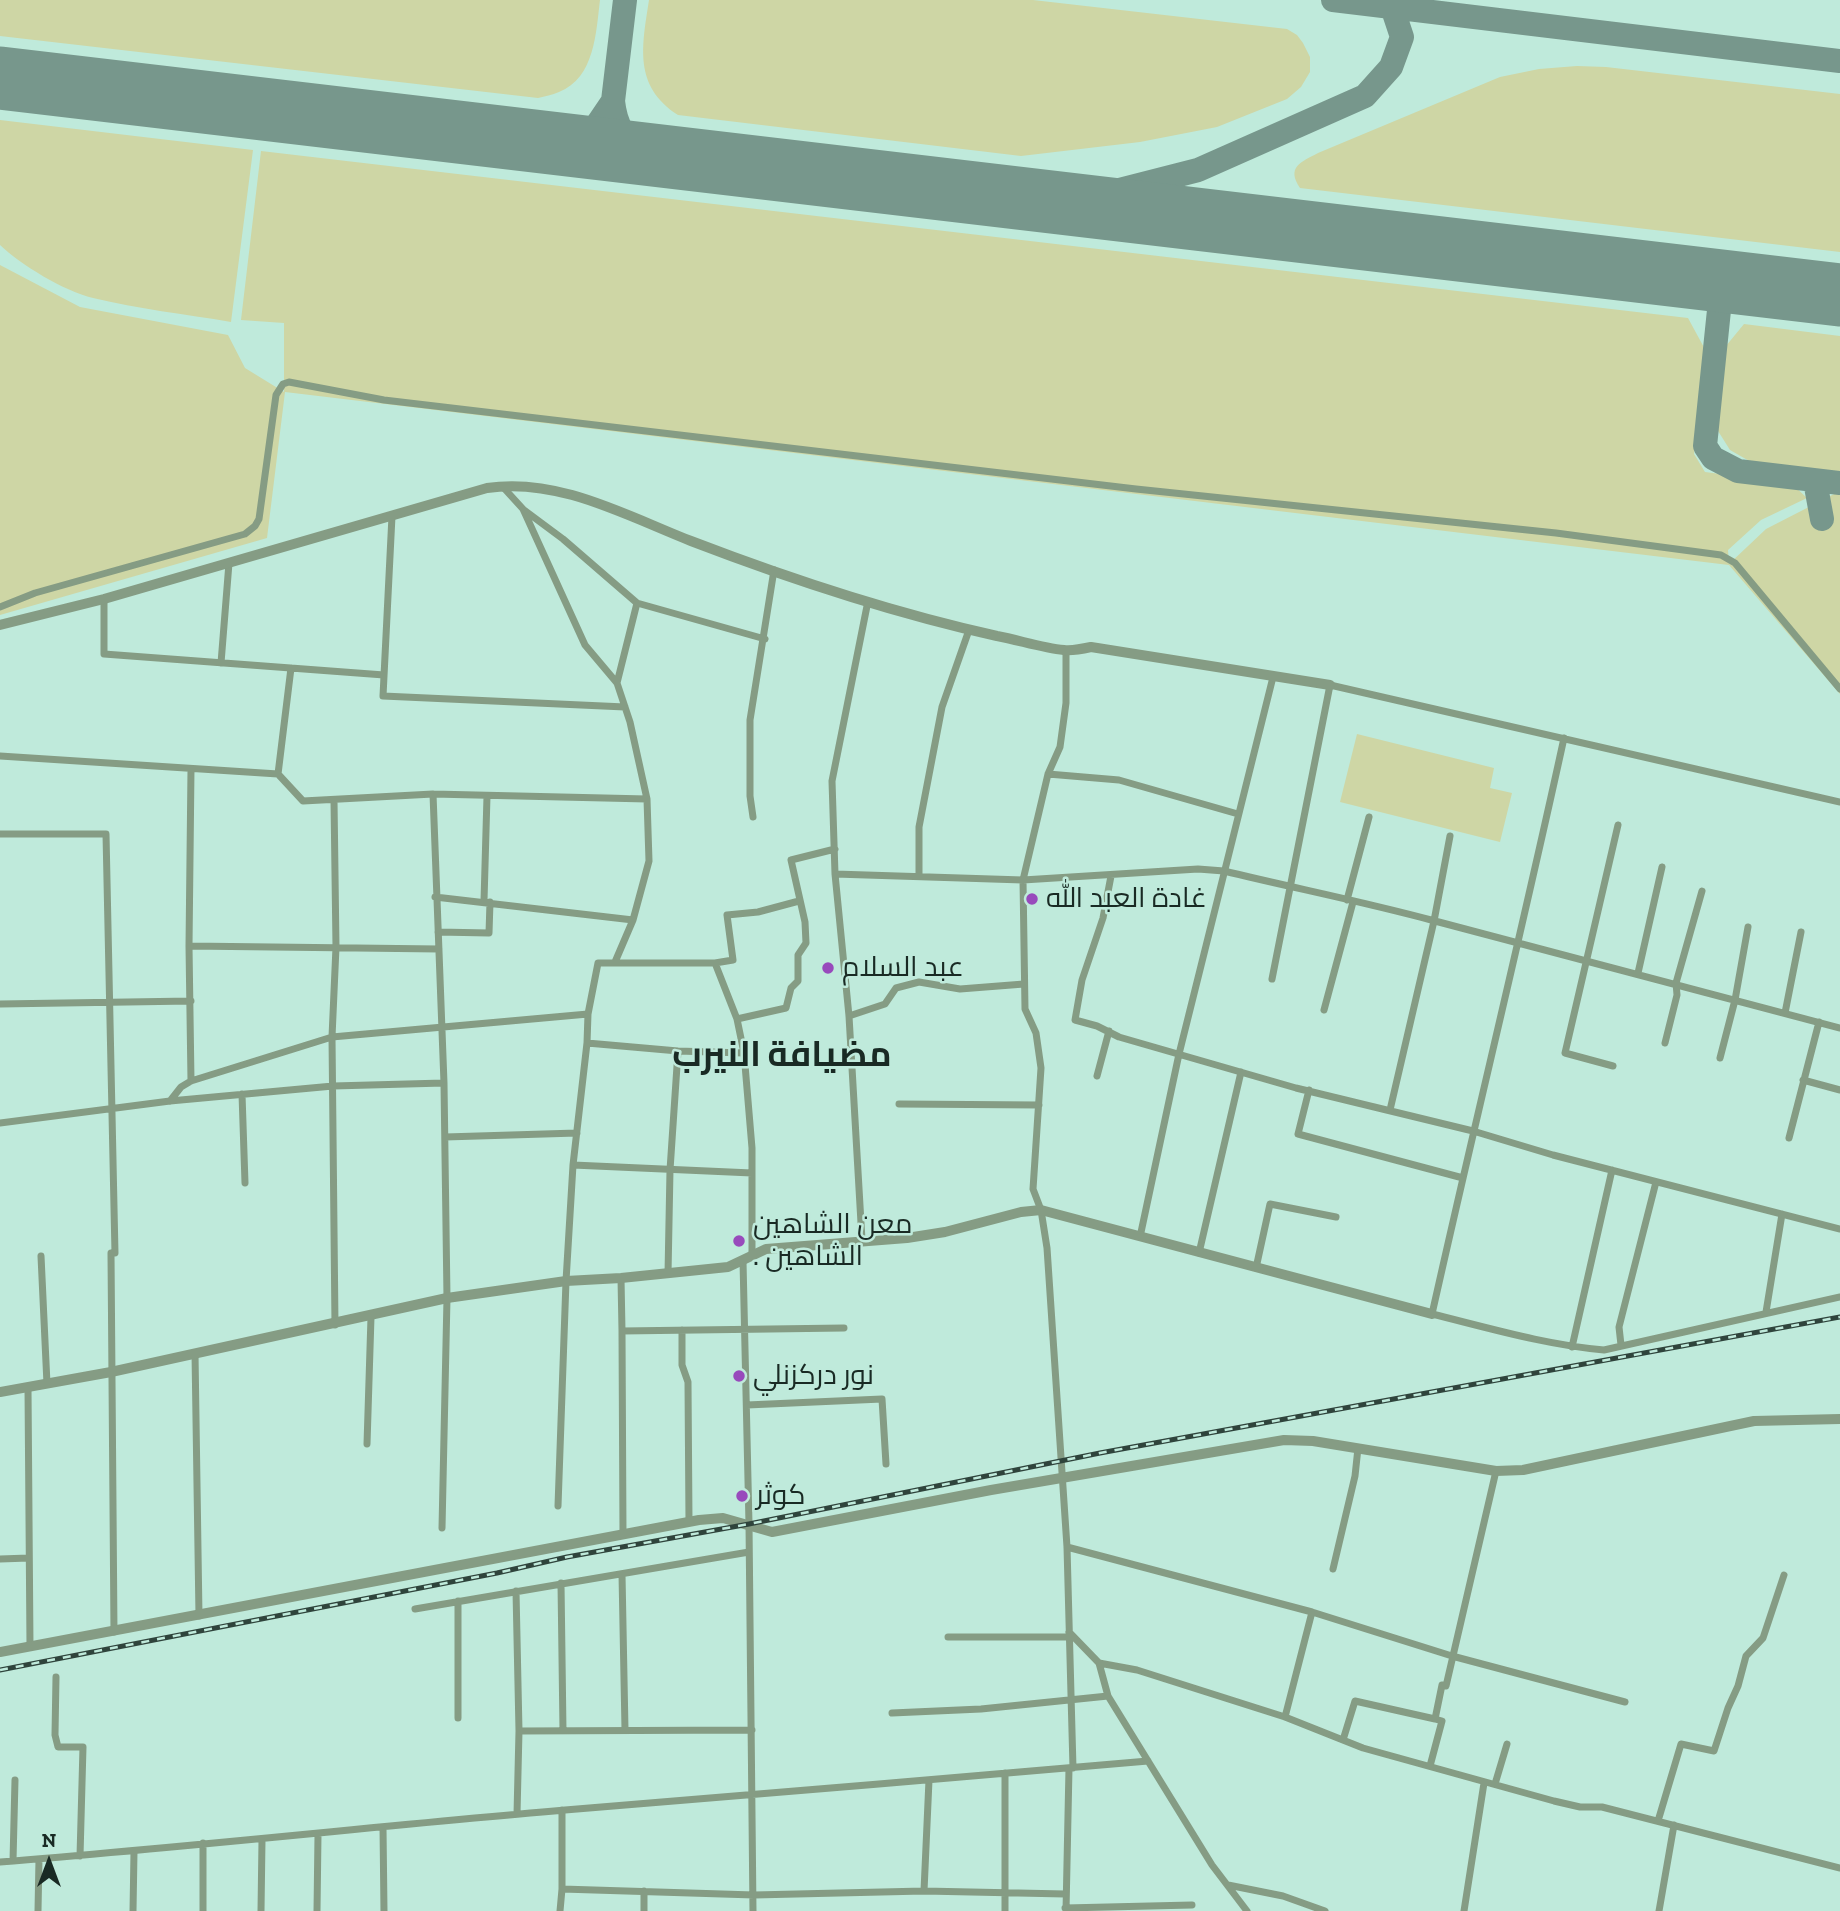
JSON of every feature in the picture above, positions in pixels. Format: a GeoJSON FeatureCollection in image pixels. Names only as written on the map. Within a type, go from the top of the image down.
{"type":"FeatureCollection","features":[{"type":"Feature","properties":{"kind":"street"},"geometry":{"type":"LineString","coordinates":[[0,607],[35,593],[245,534],[252,529],[257,523],[261,508],[276,395],[283,384],[289,382],[384,400],[1136,489],[1556,533],[1721,555],[1735,563],[1840,689]]}},
{"type":"Feature","properties":{"kind":"street"},"geometry":{"type":"LineString","coordinates":[[502,486],[523,509],[563,539],[637,603],[765,639]]}},
{"type":"Feature","properties":{"kind":"street"},"geometry":{"type":"LineString","coordinates":[[0,625],[104,599],[487,488],[529,486],[604,506],[774,570],[969,630],[1066,651],[1091,647],[1330,685],[1840,802]]}},
{"type":"Feature","properties":{"kind":"street"},"geometry":{"type":"LineString","coordinates":[[523,509],[585,645],[596,662],[617,683],[647,799],[649,861],[633,920],[615,962]]}},
{"type":"Feature","properties":{"kind":"street"},"geometry":{"type":"LineString","coordinates":[[392,516],[383,696],[625,707]]}},
{"type":"Feature","properties":{"kind":"street"},"geometry":{"type":"LineString","coordinates":[[221,663],[229,563]]}},
{"type":"Feature","properties":{"kind":"street"},"geometry":{"type":"LineString","coordinates":[[753,817],[750,796],[750,720],[774,570]]}},
{"type":"Feature","properties":{"kind":"street"},"geometry":{"type":"LineString","coordinates":[[104,599],[104,654],[384,675]]}},
{"type":"Feature","properties":{"kind":"street"},"geometry":{"type":"LineString","coordinates":[[862,1240],[849,1016],[835,874],[832,781],[869,601]]}},
{"type":"Feature","properties":{"kind":"street"},"geometry":{"type":"LineString","coordinates":[[617,683],[637,603]]}},
{"type":"Feature","properties":{"kind":"street"},"geometry":{"type":"LineString","coordinates":[[919,876],[919,827],[942,707],[969,630]]}},
{"type":"Feature","properties":{"kind":"street"},"geometry":{"type":"LineString","coordinates":[[1066,651],[1066,703],[1060,747],[1048,774],[1023,880],[1026,1009],[1036,1033],[1041,1068],[1033,1189],[1041,1210],[1047,1248],[1067,1547],[1072,1700],[1065,1909],[1192,1905]]}},
{"type":"Feature","properties":{"kind":"street"},"geometry":{"type":"LineString","coordinates":[[278,774],[291,668]]}},
{"type":"Feature","properties":{"kind":"street"},"geometry":{"type":"LineString","coordinates":[[1140,1237],[1179,1054],[1273,677]]}},
{"type":"Feature","properties":{"kind":"street"},"geometry":{"type":"LineString","coordinates":[[1272,979],[1330,685]]}},
{"type":"Feature","properties":{"kind":"street"},"geometry":{"type":"LineString","coordinates":[[1432,1314],[1519,945],[1564,738]]}},
{"type":"Feature","properties":{"kind":"street"},"geometry":{"type":"LineString","coordinates":[[0,756],[278,774],[303,801],[433,794],[647,799]]}},
{"type":"Feature","properties":{"kind":"street"},"geometry":{"type":"LineString","coordinates":[[191,769],[191,1081]]}},
{"type":"Feature","properties":{"kind":"street"},"geometry":{"type":"LineString","coordinates":[[1048,774],[1119,780],[1238,814]]}},
{"type":"Feature","properties":{"kind":"street"},"geometry":{"type":"LineString","coordinates":[[433,794],[444,1083],[447,1298],[442,1528]]}},
{"type":"Feature","properties":{"kind":"street"},"geometry":{"type":"LineString","coordinates":[[438,932],[489,933],[487,796]]}},
{"type":"Feature","properties":{"kind":"street"},"geometry":{"type":"LineString","coordinates":[[334,800],[336,947],[332,1037],[335,1325]]}},
{"type":"Feature","properties":{"kind":"street"},"geometry":{"type":"LineString","coordinates":[[1324,1010],[1369,817]]}},
{"type":"Feature","properties":{"kind":"street"},"geometry":{"type":"LineString","coordinates":[[1613,1066],[1565,1053],[1618,825]]}},
{"type":"Feature","properties":{"kind":"street"},"geometry":{"type":"LineString","coordinates":[[0,834],[106,834],[112,1108],[114,1632]]}},
{"type":"Feature","properties":{"kind":"street"},"geometry":{"type":"LineString","coordinates":[[1390,1110],[1434,921],[1450,836]]}},
{"type":"Feature","properties":{"kind":"street"},"geometry":{"type":"LineString","coordinates":[[737,1019],[786,1008],[791,988],[798,981],[798,954],[806,943],[804,914],[791,860],[835,849]]}},
{"type":"Feature","properties":{"kind":"street"},"geometry":{"type":"LineString","coordinates":[[1639,973],[1662,867]]}},
{"type":"Feature","properties":{"kind":"street"},"geometry":{"type":"LineString","coordinates":[[835,874],[1023,880],[1198,869],[1224,871],[1434,921],[1586,963],[1639,973],[1840,1028]]}},
{"type":"Feature","properties":{"kind":"street"},"geometry":{"type":"LineString","coordinates":[[1111,876],[1103,918],[1082,980],[1075,1020],[1119,1037],[1241,1072],[1840,1229]]}},
{"type":"Feature","properties":{"kind":"street"},"geometry":{"type":"LineString","coordinates":[[1665,1043],[1677,995],[1676,984],[1702,891]]}},
{"type":"Feature","properties":{"kind":"street"},"geometry":{"type":"LineString","coordinates":[[435,897],[633,920]]}},
{"type":"Feature","properties":{"kind":"street"},"geometry":{"type":"LineString","coordinates":[[558,1506],[573,1165],[588,1014],[598,963],[715,963],[733,960],[727,915],[758,912],[799,901]]}},
{"type":"Feature","properties":{"kind":"street"},"geometry":{"type":"LineString","coordinates":[[1720,1058],[1735,1000],[1748,928]]}},
{"type":"Feature","properties":{"kind":"street"},"geometry":{"type":"LineString","coordinates":[[1785,1013],[1801,932]]}},
{"type":"Feature","properties":{"kind":"street"},"geometry":{"type":"LineString","coordinates":[[189,946],[439,948]]}},
{"type":"Feature","properties":{"kind":"street"},"geometry":{"type":"LineString","coordinates":[[715,963],[737,1019],[744,1053],[752,1173],[745,1330],[753,1911]]}},
{"type":"Feature","properties":{"kind":"street"},"geometry":{"type":"LineString","coordinates":[[849,1016],[885,1004],[896,988],[919,982],[960,989],[1024,984]]}},
{"type":"Feature","properties":{"kind":"street"},"geometry":{"type":"LineString","coordinates":[[0,1003],[191,1001]]}},
{"type":"Feature","properties":{"kind":"street"},"geometry":{"type":"LineString","coordinates":[[170,1101],[181,1087],[191,1081],[332,1037],[588,1014]]}},
{"type":"Feature","properties":{"kind":"street"},"geometry":{"type":"LineString","coordinates":[[1789,1138],[1819,1023]]}},
{"type":"Feature","properties":{"kind":"street"},"geometry":{"type":"LineString","coordinates":[[1097,1076],[1109,1031]]}},
{"type":"Feature","properties":{"kind":"street"},"geometry":{"type":"LineString","coordinates":[[587,1043],[678,1051],[744,1053]]}},
{"type":"Feature","properties":{"kind":"street"},"geometry":{"type":"LineString","coordinates":[[667,1274],[670,1170],[678,1051]]}},
{"type":"Feature","properties":{"kind":"street"},"geometry":{"type":"LineString","coordinates":[[1199,1253],[1241,1072]]}},
{"type":"Feature","properties":{"kind":"street"},"geometry":{"type":"LineString","coordinates":[[1803,1080],[1840,1090]]}},
{"type":"Feature","properties":{"kind":"street"},"geometry":{"type":"LineString","coordinates":[[0,1124],[242,1094],[333,1086],[444,1083]]}},
{"type":"Feature","properties":{"kind":"street"},"geometry":{"type":"LineString","coordinates":[[1309,1090],[1298,1134],[1463,1178]]}},
{"type":"Feature","properties":{"kind":"street"},"geometry":{"type":"LineString","coordinates":[[242,1094],[245,1183]]}},
{"type":"Feature","properties":{"kind":"street"},"geometry":{"type":"LineString","coordinates":[[899,1104],[1039,1105]]}},
{"type":"Feature","properties":{"kind":"street"},"geometry":{"type":"LineString","coordinates":[[445,1137],[576,1133]]}},
{"type":"Feature","properties":{"kind":"street"},"geometry":{"type":"LineString","coordinates":[[573,1165],[752,1173]]}},
{"type":"Feature","properties":{"kind":"street"},"geometry":{"type":"LineString","coordinates":[[1572,1347],[1612,1170]]}},
{"type":"Feature","properties":{"kind":"street"},"geometry":{"type":"LineString","coordinates":[[1621,1345],[1619,1327],[1656,1182]]}},
{"type":"Feature","properties":{"kind":"street"},"geometry":{"type":"LineString","coordinates":[[1256,1268],[1270,1204],[1336,1217]]}},
{"type":"Feature","properties":{"kind":"street"},"geometry":{"type":"LineString","coordinates":[[0,1392],[111,1372],[335,1325],[447,1298],[566,1281],[728,1267],[766,1249],[907,1238],[945,1232],[1021,1212],[1041,1210],[1432,1314],[1572,1347],[1604,1350],[1840,1297]]}},
{"type":"Feature","properties":{"kind":"street"},"geometry":{"type":"LineString","coordinates":[[1766,1312],[1782,1214]]}},
{"type":"Feature","properties":{"kind":"street"},"geometry":{"type":"LineString","coordinates":[[41,1256],[47,1384]]}},
{"type":"Feature","properties":{"kind":"street"},"geometry":{"type":"LineString","coordinates":[[621,1278],[623,1535]]}},
{"type":"Feature","properties":{"kind":"street"},"geometry":{"type":"LineString","coordinates":[[367,1444],[371,1317]]}},
{"type":"Feature","properties":{"kind":"street"},"geometry":{"type":"LineString","coordinates":[[622,1331],[844,1328]]}},
{"type":"Feature","properties":{"kind":"street"},"geometry":{"type":"LineString","coordinates":[[682,1330],[682,1365],[688,1382],[689,1522]]}},
{"type":"Feature","properties":{"kind":"street"},"geometry":{"type":"LineString","coordinates":[[195,1353],[199,1616]]}},
{"type":"Feature","properties":{"kind":"street"},"geometry":{"type":"LineString","coordinates":[[28,1388],[30,1647]]}},
{"type":"Feature","properties":{"kind":"street"},"geometry":{"type":"LineString","coordinates":[[747,1405],[882,1399],[887,1464]]}},
{"type":"Feature","properties":{"kind":"street"},"geometry":{"type":"LineString","coordinates":[[0,1652],[689,1522],[723,1518],[772,1532],[1284,1440],[1313,1441],[1496,1471],[1523,1470],[1754,1421],[1840,1419]]}},
{"type":"Feature","properties":{"kind":"street"},"geometry":{"type":"LineString","coordinates":[[1333,1569],[1355,1476],[1358,1448]]}},
{"type":"Feature","properties":{"kind":"street"},"geometry":{"type":"LineString","coordinates":[[1435,1719],[1442,1685],[1446,1686],[1496,1471]]}},
{"type":"Feature","properties":{"kind":"street"},"geometry":{"type":"LineString","coordinates":[[1067,1547],[1312,1612],[1452,1656],[1625,1702]]}},
{"type":"Feature","properties":{"kind":"street"},"geometry":{"type":"LineString","coordinates":[[415,1609],[749,1552]]}},
{"type":"Feature","properties":{"kind":"street"},"geometry":{"type":"LineString","coordinates":[[0,1559],[29,1558]]}},
{"type":"Feature","properties":{"kind":"street"},"geometry":{"type":"LineString","coordinates":[[622,1574],[625,1730]]}},
{"type":"Feature","properties":{"kind":"street"},"geometry":{"type":"LineString","coordinates":[[1658,1821],[1681,1744],[1714,1751],[1746,1656],[1763,1638],[1784,1575]]}},
{"type":"Feature","properties":{"kind":"street"},"geometry":{"type":"LineString","coordinates":[[561,1583],[563,1731]]}},
{"type":"Feature","properties":{"kind":"street"},"geometry":{"type":"LineString","coordinates":[[516,1591],[519,1731],[517,1814]]}},
{"type":"Feature","properties":{"kind":"street"},"geometry":{"type":"LineString","coordinates":[[458,1601],[458,1718]]}},
{"type":"Feature","properties":{"kind":"street"},"geometry":{"type":"LineString","coordinates":[[1284,1717],[1312,1612]]}},
{"type":"Feature","properties":{"kind":"street"},"geometry":{"type":"LineString","coordinates":[[948,1637],[1069,1634],[1100,1663],[1137,1670],[1284,1717],[1363,1748],[1484,1783],[1580,1807],[1602,1807],[1840,1868]]}},
{"type":"Feature","properties":{"kind":"street"},"geometry":{"type":"LineString","coordinates":[[1100,1663],[1108,1696],[1212,1865],[1247,1911]]}},
{"type":"Feature","properties":{"kind":"street"},"geometry":{"type":"LineString","coordinates":[[56,1676],[55,1735],[58,1747],[83,1747],[80,1856]]}},
{"type":"Feature","properties":{"kind":"street"},"geometry":{"type":"LineString","coordinates":[[892,1713],[981,1709],[1108,1696]]}},
{"type":"Feature","properties":{"kind":"street"},"geometry":{"type":"LineString","coordinates":[[1343,1740],[1355,1701],[1442,1721],[1430,1766]]}},
{"type":"Feature","properties":{"kind":"street"},"geometry":{"type":"LineString","coordinates":[[519,1731],[752,1730]]}},
{"type":"Feature","properties":{"kind":"street"},"geometry":{"type":"LineString","coordinates":[[1495,1784],[1507,1744]]}},
{"type":"Feature","properties":{"kind":"street"},"geometry":{"type":"LineString","coordinates":[[0,1862],[318,1835],[562,1810],[1148,1761]]}},
{"type":"Feature","properties":{"kind":"street"},"geometry":{"type":"LineString","coordinates":[[1005,1773],[1005,1911]]}},
{"type":"Feature","properties":{"kind":"street"},"geometry":{"type":"LineString","coordinates":[[13,1861],[15,1780]]}},
{"type":"Feature","properties":{"kind":"street"},"geometry":{"type":"LineString","coordinates":[[924,1891],[929,1780]]}},
{"type":"Feature","properties":{"kind":"street"},"geometry":{"type":"LineString","coordinates":[[1464,1911],[1484,1783]]}},
{"type":"Feature","properties":{"kind":"street"},"geometry":{"type":"LineString","coordinates":[[560,1911],[562,1810]]}},
{"type":"Feature","properties":{"kind":"street"},"geometry":{"type":"LineString","coordinates":[[1659,1911],[1674,1825]]}},
{"type":"Feature","properties":{"kind":"street"},"geometry":{"type":"LineString","coordinates":[[383,1827],[384,1911]]}},
{"type":"Feature","properties":{"kind":"street"},"geometry":{"type":"LineString","coordinates":[[317,1911],[318,1835]]}},
{"type":"Feature","properties":{"kind":"street"},"geometry":{"type":"LineString","coordinates":[[261,1911],[262,1840]]}},
{"type":"Feature","properties":{"kind":"street"},"geometry":{"type":"LineString","coordinates":[[203,1843],[203,1911]]}},
{"type":"Feature","properties":{"kind":"street"},"geometry":{"type":"LineString","coordinates":[[133,1911],[134,1852]]}},
{"type":"Feature","properties":{"kind":"street"},"geometry":{"type":"LineString","coordinates":[[38,1911],[39,1859]]}},
{"type":"Feature","properties":{"kind":"street"},"geometry":{"type":"LineString","coordinates":[[1228,1885],[1283,1896],[1325,1911]]}},
{"type":"Feature","properties":{"kind":"street"},"geometry":{"type":"LineString","coordinates":[[562,1889],[754,1895],[924,1891],[1065,1894]]}},
{"type":"Feature","properties":{"kind":"street"},"geometry":{"type":"LineString","coordinates":[[644,1891],[644,1911]]}},
{"type":"Feature","properties":{"kind":"green space"},"geometry":{"type":"Polygon","coordinates":[[[0,0],[600,0],[595,39],[587,65],[571,85],[559,92],[538,98],[0,36],[0,0]]]}},
{"type":"Feature","properties":{"kind":"green space"},"geometry":{"type":"Polygon","coordinates":[[[649,0],[1033,0],[1287,29],[1303,43],[1310,57],[1310,72],[1301,87],[1287,99],[1217,127],[1140,142],[1021,156],[678,115],[664,104],[647,78],[643,49],[649,0]]]}},
{"type":"Feature","properties":{"kind":"green space"},"geometry":{"type":"Polygon","coordinates":[[[1577,66],[1840,94],[1840,252],[1300,188],[1296,181],[1295,170],[1306,159],[1500,77],[1539,69],[1577,66]]]}},
{"type":"Feature","properties":{"kind":"green space"},"geometry":{"type":"Polygon","coordinates":[[[0,120],[253,150],[231,322],[82,295],[31,269],[9,253],[0,245],[0,120]]]}},
{"type":"Feature","properties":{"kind":"green space"},"geometry":{"type":"Polygon","coordinates":[[[261,151],[1688,318],[1707,353],[1694,454],[1705,472],[1791,483],[1807,498],[1761,520],[1728,550],[1729,564],[1766,529],[1840,491],[1840,694],[1729,565],[285,392],[267,538],[0,615],[0,265],[80,307],[228,335],[245,368],[284,392],[284,323],[241,320],[261,151]]]}},
{"type":"Feature","properties":{"kind":"green space"},"geometry":{"type":"Polygon","coordinates":[[[1744,324],[1840,336],[1840,475],[1758,466],[1730,450],[1713,423],[1721,352],[1744,324]]]}},
{"type":"Feature","properties":{"kind":"green space"},"geometry":{"type":"Polygon","coordinates":[[[1357,734],[1494,768],[1490,788],[1512,793],[1500,842],[1340,802],[1357,734]]]}},
{"type":"Feature","properties":{"kind":"taxiway"},"geometry":{"type":"LineString","coordinates":[[565,144],[581,139],[594,129],[613,101],[625,0]]}},
{"type":"Feature","properties":{"kind":"taxiway"},"geometry":{"type":"LineString","coordinates":[[1333,0],[1840,61]]}},
{"type":"Feature","properties":{"kind":"taxiway"},"geometry":{"type":"LineString","coordinates":[[1045,201],[1112,192],[1198,170],[1365,96],[1391,67],[1402,37],[1392,7]]}},
{"type":"Feature","properties":{"kind":"taxiway"},"geometry":{"type":"LineString","coordinates":[[613,101],[622,131],[644,154]]}},
{"type":"Feature","properties":{"kind":"taxiway"},"geometry":{"type":"LineString","coordinates":[[1722,281],[1705,446],[1713,458],[1738,471],[1840,483]]}},
{"type":"Feature","properties":{"kind":"taxiway"},"geometry":{"type":"LineString","coordinates":[[1815,481],[1822,519]]}},
{"type":"Feature","properties":{"kind":"runway"},"geometry":{"type":"LineString","coordinates":[[0,78],[1840,295]]}},
{"type":"Feature","properties":{"kind":"railway"},"geometry":{"type":"LineString","coordinates":[[0,1670],[1100,1453],[1840,1317]]}},
{"type":"Feature","properties":{"kind":"place","name":"غادة العبد الله"},"geometry":{"type":"Point","coordinates":[1032,899]}},
{"type":"Feature","properties":{"kind":"place","name":"عبد السلام"},"geometry":{"type":"Point","coordinates":[828,968]}},
{"type":"Feature","properties":{"kind":"place","name":"معن الشاهين . الشاهين"},"geometry":{"type":"Point","coordinates":[739,1241]}},
{"type":"Feature","properties":{"kind":"place","name":"نور دركزنلي"},"geometry":{"type":"Point","coordinates":[739,1376]}},
{"type":"Feature","properties":{"kind":"place","name":"كوثر"},"geometry":{"type":"Point","coordinates":[742,1496]}},
{"type":"Feature","properties":{"kind":"district","name":"مضيافة النيرب"},"geometry":{"type":"Point","coordinates":[782,1056]}}]}
